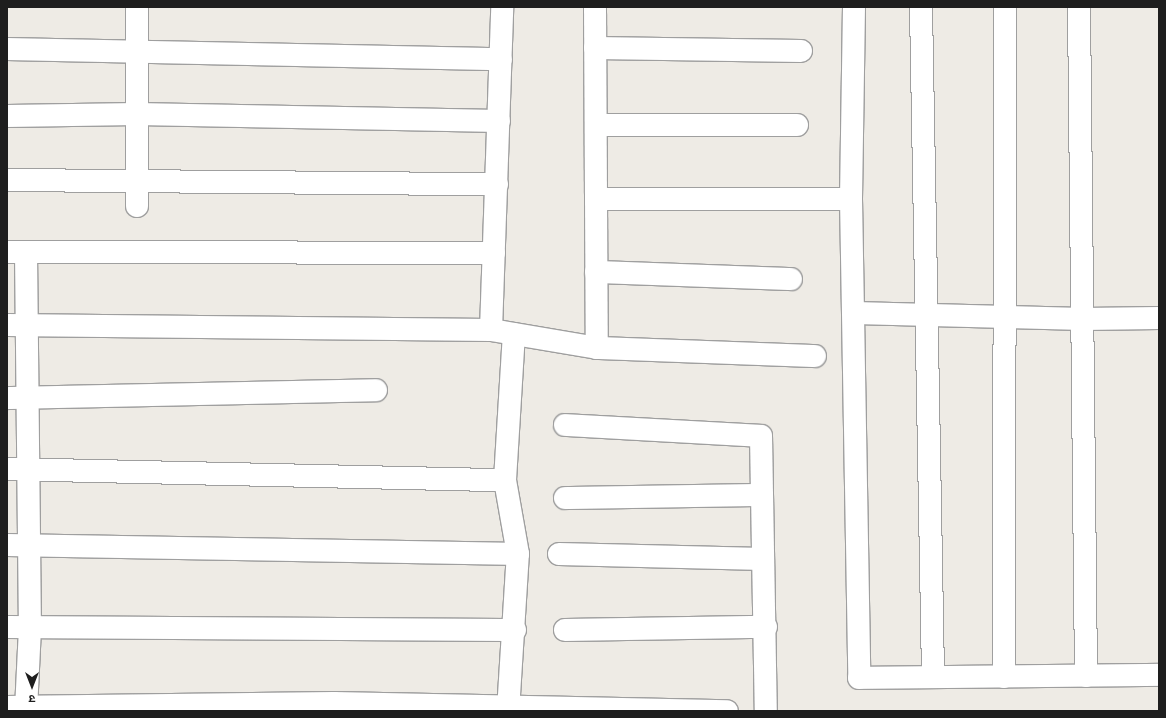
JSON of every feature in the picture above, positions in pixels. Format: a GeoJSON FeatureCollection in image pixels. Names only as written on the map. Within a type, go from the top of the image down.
{"type":"FeatureCollection","features":[{"type":"Feature","properties":{"kind":"street"},"geometry":{"type":"LineString","coordinates":[[137,7],[137,206]]}},
{"type":"Feature","properties":{"kind":"street"},"geometry":{"type":"LineString","coordinates":[[491,330],[502,7]]}},
{"type":"Feature","properties":{"kind":"street"},"geometry":{"type":"LineString","coordinates":[[595,7],[597,348]]}},
{"type":"Feature","properties":{"kind":"street"},"geometry":{"type":"LineString","coordinates":[[854,7],[851,199],[855,313],[859,678],[1159,675]]}},
{"type":"Feature","properties":{"kind":"street"},"geometry":{"type":"LineString","coordinates":[[921,7],[928,315],[933,677]]}},
{"type":"Feature","properties":{"kind":"street"},"geometry":{"type":"LineString","coordinates":[[1004,677],[1005,7]]}},
{"type":"Feature","properties":{"kind":"street"},"geometry":{"type":"LineString","coordinates":[[1079,7],[1086,676]]}},
{"type":"Feature","properties":{"kind":"street"},"geometry":{"type":"LineString","coordinates":[[596,48],[801,51]]}},
{"type":"Feature","properties":{"kind":"street"},"geometry":{"type":"LineString","coordinates":[[7,49],[501,59]]}},
{"type":"Feature","properties":{"kind":"street"},"geometry":{"type":"LineString","coordinates":[[7,116],[137,114],[499,121]]}},
{"type":"Feature","properties":{"kind":"street"},"geometry":{"type":"LineString","coordinates":[[596,124],[796,125]]}},
{"type":"Feature","properties":{"kind":"street"},"geometry":{"type":"LineString","coordinates":[[7,180],[497,184]]}},
{"type":"Feature","properties":{"kind":"street"},"geometry":{"type":"LineString","coordinates":[[596,199],[851,199]]}},
{"type":"Feature","properties":{"kind":"street"},"geometry":{"type":"LineString","coordinates":[[494,253],[17,252],[17,398],[29,469],[17,545],[30,628],[20,708],[334,707],[727,711]]}},
{"type":"Feature","properties":{"kind":"street"},"geometry":{"type":"LineString","coordinates":[[596,272],[791,279]]}},
{"type":"Feature","properties":{"kind":"street"},"geometry":{"type":"LineString","coordinates":[[855,313],[1083,319],[1159,318]]}},
{"type":"Feature","properties":{"kind":"street"},"geometry":{"type":"LineString","coordinates":[[16,325],[491,330],[597,348],[815,356]]}},
{"type":"Feature","properties":{"kind":"street"},"geometry":{"type":"LineString","coordinates":[[508,708],[515,630],[518,554],[505,480],[514,334]]}},
{"type":"Feature","properties":{"kind":"street"},"geometry":{"type":"LineString","coordinates":[[17,398],[376,390]]}},
{"type":"Feature","properties":{"kind":"street"},"geometry":{"type":"LineString","coordinates":[[565,425],[762,436],[763,559],[766,627],[766,711]]}},
{"type":"Feature","properties":{"kind":"street"},"geometry":{"type":"LineString","coordinates":[[7,469],[505,480]]}},
{"type":"Feature","properties":{"kind":"street"},"geometry":{"type":"LineString","coordinates":[[565,498],[762,495]]}},
{"type":"Feature","properties":{"kind":"street"},"geometry":{"type":"LineString","coordinates":[[17,545],[518,554]]}},
{"type":"Feature","properties":{"kind":"street"},"geometry":{"type":"LineString","coordinates":[[560,554],[763,559]]}},
{"type":"Feature","properties":{"kind":"street"},"geometry":{"type":"LineString","coordinates":[[7,627],[515,630]]}},
{"type":"Feature","properties":{"kind":"street"},"geometry":{"type":"LineString","coordinates":[[565,630],[766,627]]}}]}
